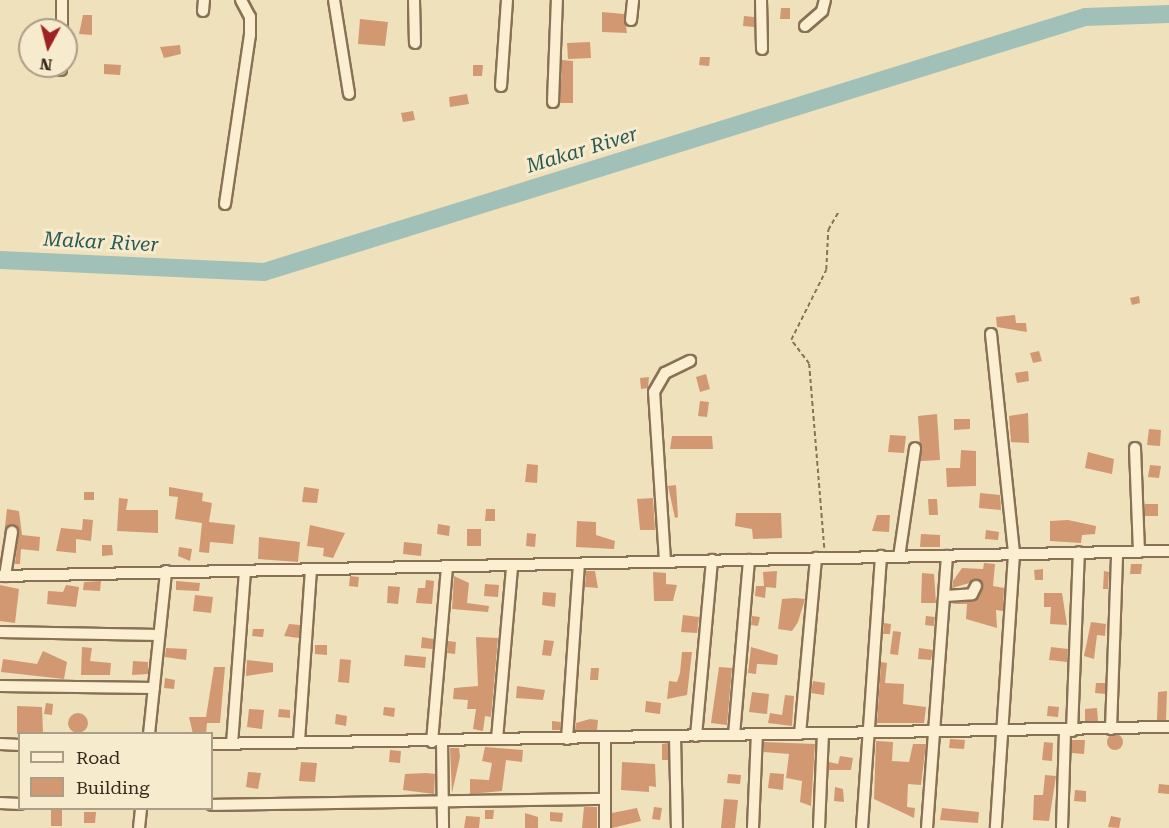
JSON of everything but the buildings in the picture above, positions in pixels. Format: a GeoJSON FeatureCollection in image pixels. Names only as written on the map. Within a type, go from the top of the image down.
{"type":"FeatureCollection","features":[{"type":"Feature","properties":{"kind":"street"},"geometry":{"type":"LineString","coordinates":[[62,0],[62,18]]}},
{"type":"Feature","properties":{"kind":"street"},"geometry":{"type":"LineString","coordinates":[[225,204],[250,35],[250,17],[241,0]]}},
{"type":"Feature","properties":{"kind":"street"},"geometry":{"type":"LineString","coordinates":[[334,0],[349,94]]}},
{"type":"Feature","properties":{"kind":"street"},"geometry":{"type":"LineString","coordinates":[[414,0],[415,43]]}},
{"type":"Feature","properties":{"kind":"street"},"geometry":{"type":"LineString","coordinates":[[501,86],[507,0]]}},
{"type":"Feature","properties":{"kind":"street"},"geometry":{"type":"LineString","coordinates":[[553,102],[556,0]]}},
{"type":"Feature","properties":{"kind":"street"},"geometry":{"type":"LineString","coordinates":[[631,20],[633,0]]}},
{"type":"Feature","properties":{"kind":"street"},"geometry":{"type":"LineString","coordinates":[[761,0],[762,49]]}},
{"type":"Feature","properties":{"kind":"street"},"geometry":{"type":"LineString","coordinates":[[805,26],[822,12],[825,0]]}},
{"type":"Feature","properties":{"kind":"street"},"geometry":{"type":"LineString","coordinates":[[991,334],[1014,555],[1000,732],[996,828]]}},
{"type":"Feature","properties":{"kind":"street"},"geometry":{"type":"LineString","coordinates":[[665,561],[654,392],[665,373],[690,361]]}},
{"type":"Feature","properties":{"kind":"street"},"geometry":{"type":"LineString","coordinates":[[899,557],[915,448]]}},
{"type":"Feature","properties":{"kind":"street"},"geometry":{"type":"LineString","coordinates":[[1135,448],[1138,552]]}},
{"type":"Feature","properties":{"kind":"street"},"geometry":{"type":"LineString","coordinates":[[12,532],[2,576],[1169,551]]}},
{"type":"Feature","properties":{"kind":"street"},"geometry":{"type":"LineString","coordinates":[[1062,828],[1079,552]]}},
{"type":"Feature","properties":{"kind":"street"},"geometry":{"type":"LineString","coordinates":[[1111,729],[1117,553]]}},
{"type":"Feature","properties":{"kind":"street"},"geometry":{"type":"LineString","coordinates":[[862,828],[881,556]]}},
{"type":"Feature","properties":{"kind":"street"},"geometry":{"type":"LineString","coordinates":[[927,828],[946,596],[947,556]]}},
{"type":"Feature","properties":{"kind":"street"},"geometry":{"type":"LineString","coordinates":[[800,734],[820,558]]}},
{"type":"Feature","properties":{"kind":"street"},"geometry":{"type":"LineString","coordinates":[[696,736],[712,560]]}},
{"type":"Feature","properties":{"kind":"street"},"geometry":{"type":"LineString","coordinates":[[734,735],[749,560]]}},
{"type":"Feature","properties":{"kind":"street"},"geometry":{"type":"LineString","coordinates":[[567,739],[579,564]]}},
{"type":"Feature","properties":{"kind":"street"},"geometry":{"type":"LineString","coordinates":[[497,739],[512,566]]}},
{"type":"Feature","properties":{"kind":"street"},"geometry":{"type":"LineString","coordinates":[[442,828],[437,741],[447,568]]}},
{"type":"Feature","properties":{"kind":"street"},"geometry":{"type":"LineString","coordinates":[[299,741],[311,569]]}},
{"type":"Feature","properties":{"kind":"street"},"geometry":{"type":"LineString","coordinates":[[149,732],[166,571]]}},
{"type":"Feature","properties":{"kind":"street"},"geometry":{"type":"LineString","coordinates":[[232,744],[245,572]]}},
{"type":"Feature","properties":{"kind":"street"},"geometry":{"type":"LineString","coordinates":[[946,596],[972,594],[976,586]]}},
{"type":"Feature","properties":{"kind":"street"},"geometry":{"type":"LineString","coordinates":[[0,632],[159,635]]}},
{"type":"Feature","properties":{"kind":"street"},"geometry":{"type":"LineString","coordinates":[[0,686],[154,688]]}},
{"type":"Feature","properties":{"kind":"street"},"geometry":{"type":"LineString","coordinates":[[213,744],[1068,731],[1169,727]]}},
{"type":"Feature","properties":{"kind":"street"},"geometry":{"type":"LineString","coordinates":[[819,828],[823,734]]}},
{"type":"Feature","properties":{"kind":"street"},"geometry":{"type":"LineString","coordinates":[[753,828],[757,735]]}},
{"type":"Feature","properties":{"kind":"street"},"geometry":{"type":"LineString","coordinates":[[675,736],[677,828]]}},
{"type":"Feature","properties":{"kind":"street"},"geometry":{"type":"LineString","coordinates":[[605,738],[606,828]]}},
{"type":"Feature","properties":{"kind":"street"},"geometry":{"type":"LineString","coordinates":[[0,744],[18,745]]}},
{"type":"Feature","properties":{"kind":"street"},"geometry":{"type":"LineString","coordinates":[[213,805],[605,799]]}},
{"type":"Feature","properties":{"kind":"street"},"geometry":{"type":"LineString","coordinates":[[0,803],[18,804]]}},
{"type":"Feature","properties":{"kind":"street"},"geometry":{"type":"LineString","coordinates":[[139,828],[141,810]]}},
{"type":"Feature","properties":{"kind":"path"},"geometry":{"type":"LineString","coordinates":[[820,558],[809,364],[791,340],[826,270],[828,230],[838,213]]}},
{"type":"Feature","properties":{"kind":"waterway","name":"Makar River"},"geometry":{"type":"LineString","coordinates":[[0,260],[264,272],[1085,17],[1169,14]]}}]}
